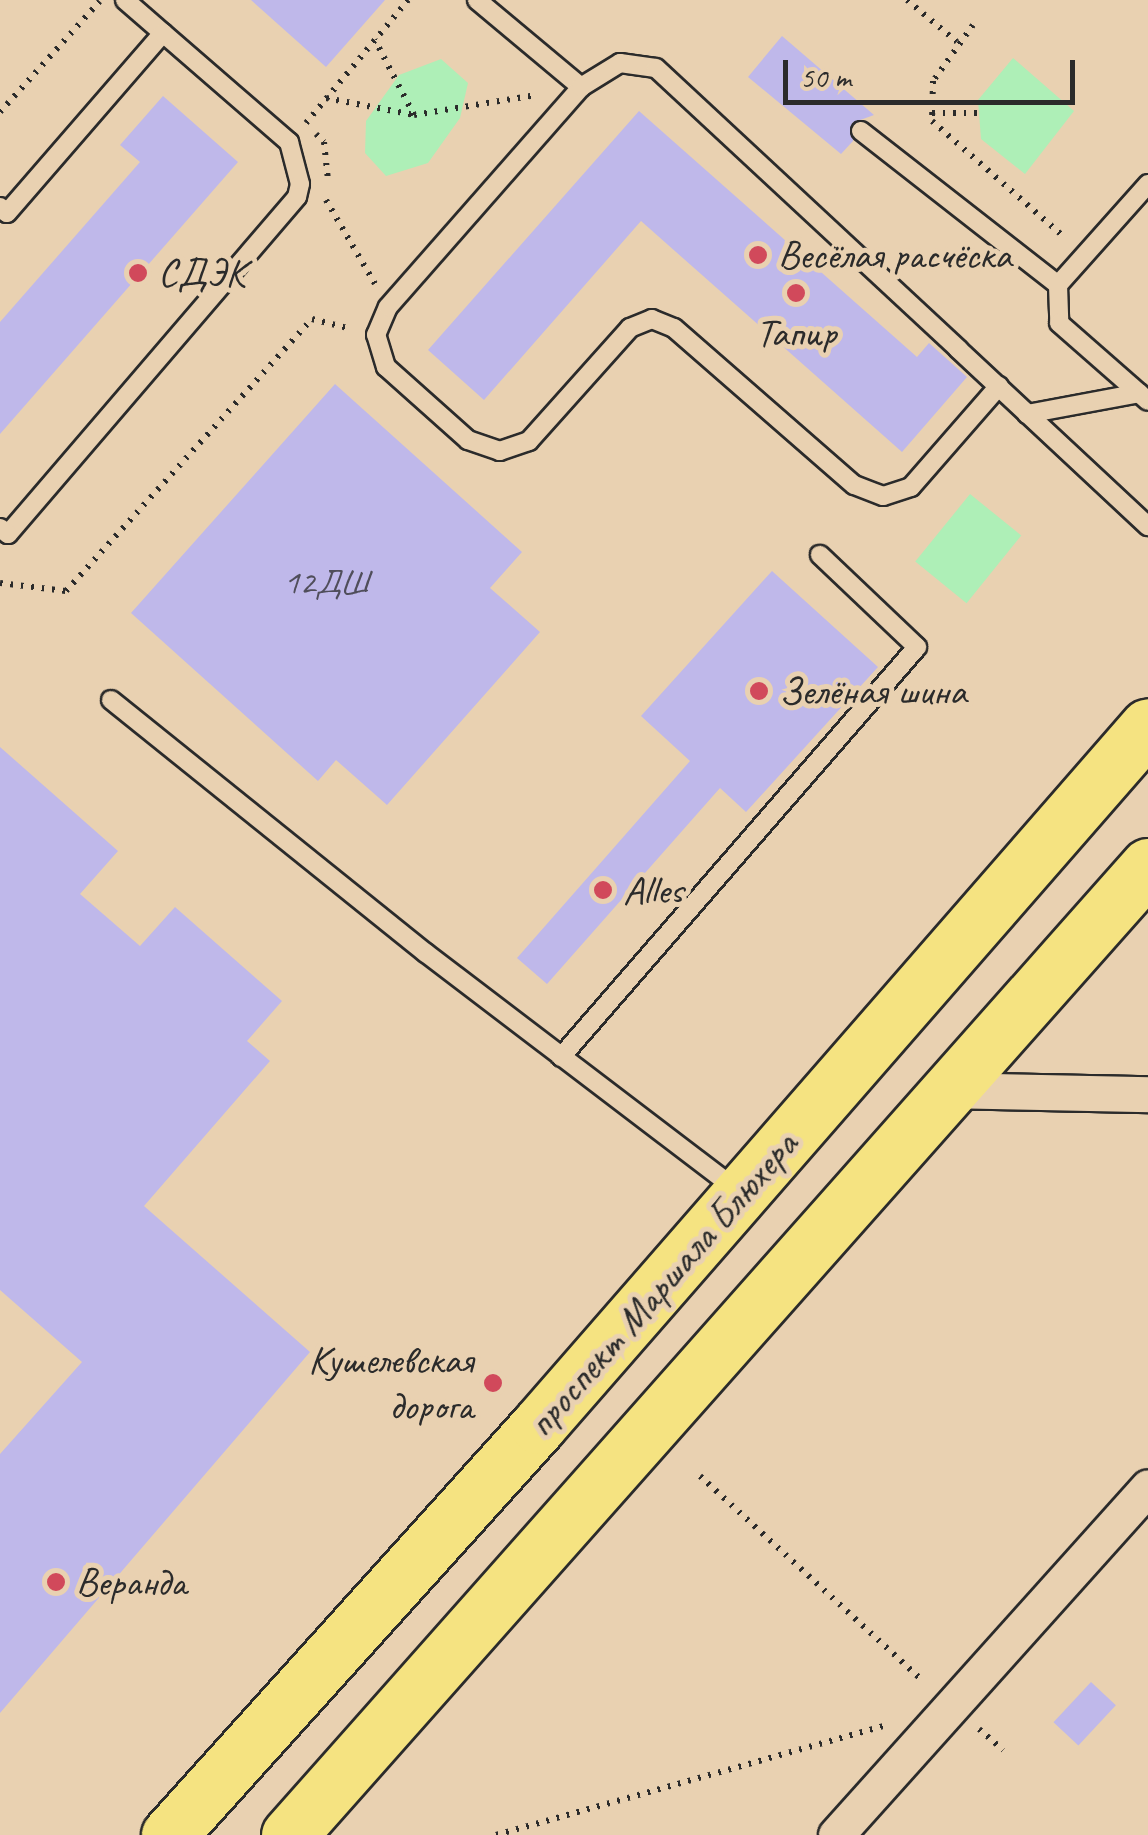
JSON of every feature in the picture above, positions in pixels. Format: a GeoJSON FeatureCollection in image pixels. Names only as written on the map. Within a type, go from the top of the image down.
{"type":"FeatureCollection","features":[{"type":"Feature","properties":{"kind":"main road","name":"проспект Маршала Блюхера"},"geometry":{"type":"LineString","coordinates":[[169,1835],[741,1194],[1148,726]]}},
{"type":"Feature","properties":{"kind":"main road"},"geometry":{"type":"LineString","coordinates":[[289,1835],[1148,866]]}},
{"type":"Feature","properties":{"kind":"street"},"geometry":{"type":"LineString","coordinates":[[950,1090],[1148,1094]]}},
{"type":"Feature","properties":{"kind":"street"},"geometry":{"type":"LineString","coordinates":[[836,1835],[1148,1487]]}},
{"type":"Feature","properties":{"kind":"lane"},"geometry":{"type":"LineString","coordinates":[[0,528],[8,534],[296,197],[300,184],[289,142],[126,0]]}},
{"type":"Feature","properties":{"kind":"lane"},"geometry":{"type":"LineString","coordinates":[[478,0],[581,87]]}},
{"type":"Feature","properties":{"kind":"lane"},"geometry":{"type":"LineString","coordinates":[[0,206],[7,213],[163,33]]}},
{"type":"Feature","properties":{"kind":"lane"},"geometry":{"type":"LineString","coordinates":[[998,386],[911,487],[883,496],[854,485],[674,328],[652,319],[630,328],[529,441],[500,450],[468,440],[386,367],[376,335],[388,306],[581,87],[620,63],[656,68],[998,386],[1027,414],[1148,526]]}},
{"type":"Feature","properties":{"kind":"lane"},"geometry":{"type":"LineString","coordinates":[[861,131],[1058,285]]}},
{"type":"Feature","properties":{"kind":"lane"},"geometry":{"type":"LineString","coordinates":[[1144,397],[1060,323],[1058,285],[1148,184]]}},
{"type":"Feature","properties":{"kind":"lane"},"geometry":{"type":"LineString","coordinates":[[1027,414],[1144,397]]}},
{"type":"Feature","properties":{"kind":"lane"},"geometry":{"type":"LineString","coordinates":[[561,1057],[917,647],[820,554]]}},
{"type":"Feature","properties":{"kind":"lane"},"geometry":{"type":"LineString","coordinates":[[112,700],[561,1057],[741,1194]]}},
{"type":"Feature","properties":{"kind":"path"},"geometry":{"type":"LineString","coordinates":[[0,112],[100,0]]}},
{"type":"Feature","properties":{"kind":"path"},"geometry":{"type":"LineString","coordinates":[[289,142],[408,0]]}},
{"type":"Feature","properties":{"kind":"path"},"geometry":{"type":"LineString","coordinates":[[906,0],[958,42]]}},
{"type":"Feature","properties":{"kind":"path"},"geometry":{"type":"LineString","coordinates":[[973,24],[933,81],[932,113],[948,138],[1085,255]]}},
{"type":"Feature","properties":{"kind":"path"},"geometry":{"type":"LineString","coordinates":[[375,40],[414,115]]}},
{"type":"Feature","properties":{"kind":"path"},"geometry":{"type":"LineString","coordinates":[[326,98],[414,115],[581,87]]}},
{"type":"Feature","properties":{"kind":"path"},"geometry":{"type":"LineString","coordinates":[[932,113],[979,113]]}},
{"type":"Feature","properties":{"kind":"path"},"geometry":{"type":"LineString","coordinates":[[326,201],[388,306]]}},
{"type":"Feature","properties":{"kind":"path"},"geometry":{"type":"LineString","coordinates":[[0,583],[66,591],[312,319],[376,335]]}},
{"type":"Feature","properties":{"kind":"path"},"geometry":{"type":"LineString","coordinates":[[700,1476],[1003,1750]]}},
{"type":"Feature","properties":{"kind":"path"},"geometry":{"type":"LineString","coordinates":[[496,1835],[952,1707]]}},
{"type":"Feature","properties":{"kind":"green space"},"geometry":{"type":"Polygon","coordinates":[[[1013,58],[1074,111],[1025,174],[981,139],[978,100],[1013,58]]]}},
{"type":"Feature","properties":{"kind":"green space"},"geometry":{"type":"Polygon","coordinates":[[[441,59],[468,83],[460,118],[428,163],[386,176],[365,153],[366,121],[399,75],[441,59]]]}},
{"type":"Feature","properties":{"kind":"green space"},"geometry":{"type":"Polygon","coordinates":[[[970,494],[1021,536],[967,603],[915,562],[970,494]]]}},
{"type":"Feature","properties":{"kind":"building"},"geometry":{"type":"Polygon","coordinates":[[[251,0],[385,0],[326,67],[251,0]]]}},
{"type":"Feature","properties":{"kind":"building"},"geometry":{"type":"Polygon","coordinates":[[[782,36],[874,115],[852,123],[853,141],[841,154],[748,77],[782,36]]]}},
{"type":"Feature","properties":{"kind":"building"},"geometry":{"type":"Polygon","coordinates":[[[163,96],[238,162],[0,434],[0,322],[140,162],[120,145],[163,96]]]}},
{"type":"Feature","properties":{"kind":"building"},"geometry":{"type":"Polygon","coordinates":[[[639,111],[917,357],[929,343],[967,377],[902,452],[641,221],[484,400],[428,350],[639,111]]]}},
{"type":"Feature","properties":{"kind":"building"},"geometry":{"type":"Polygon","coordinates":[[[335,384],[522,552],[490,588],[540,632],[387,805],[336,760],[318,781],[131,613],[335,384]]]}},
{"type":"Feature","properties":{"kind":"building","name":"Зелёная шина"},"geometry":{"type":"Polygon","coordinates":[[[772,571],[878,667],[746,812],[720,788],[547,984],[517,958],[690,761],[641,716],[772,571]]]}},
{"type":"Feature","properties":{"kind":"building"},"geometry":{"type":"Polygon","coordinates":[[[0,747],[118,851],[80,894],[140,946],[175,907],[282,1001],[247,1041],[270,1061],[144,1206],[310,1352],[0,1713],[0,1454],[82,1362],[0,1290],[0,747]]]}},
{"type":"Feature","properties":{"kind":"building"},"geometry":{"type":"Polygon","coordinates":[[[1091,1682],[1116,1705],[1078,1745],[1053,1722],[1091,1682]]]}},
{"type":"Feature","properties":{"kind":"place","name":"Весёлая расчёска"},"geometry":{"type":"Point","coordinates":[758,255]}},
{"type":"Feature","properties":{"kind":"place","name":"СДЭК"},"geometry":{"type":"Point","coordinates":[138,273]}},
{"type":"Feature","properties":{"kind":"place","name":"Тапир"},"geometry":{"type":"Point","coordinates":[796,293]}},
{"type":"Feature","properties":{"kind":"place","name":"Зелёная шина"},"geometry":{"type":"Point","coordinates":[759,691]}},
{"type":"Feature","properties":{"kind":"place","name":"Alles"},"geometry":{"type":"Point","coordinates":[603,890]}},
{"type":"Feature","properties":{"kind":"place","name":"Кушелевская дорога"},"geometry":{"type":"Point","coordinates":[493,1383]}},
{"type":"Feature","properties":{"kind":"place","name":"Веранда"},"geometry":{"type":"Point","coordinates":[56,1582]}}]}
